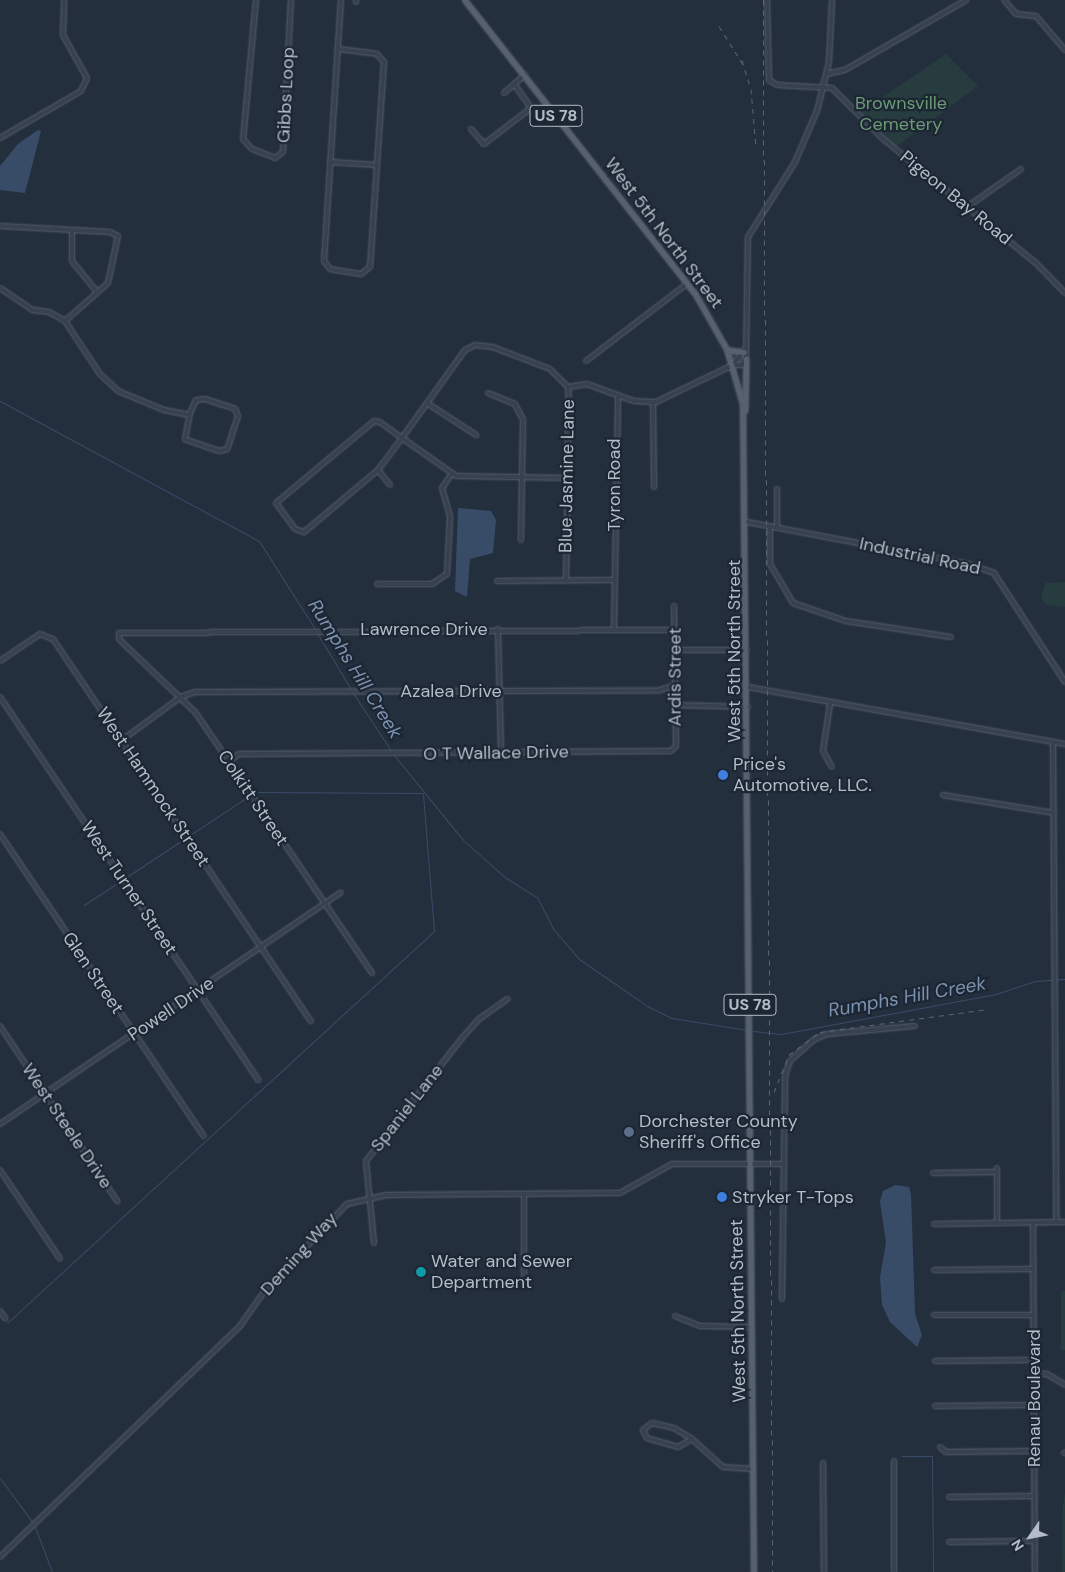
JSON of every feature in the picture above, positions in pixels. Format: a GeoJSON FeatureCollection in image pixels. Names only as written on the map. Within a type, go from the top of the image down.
{"type":"FeatureCollection","features":[{"type":"Feature","properties":{"kind":"main road","name":"West 5th North Street"},"geometry":{"type":"LineString","coordinates":[[464,0],[688,283],[727,349],[733,365],[744,412],[747,522],[754,1572]]}},
{"type":"Feature","properties":{"kind":"main road"},"geometry":{"type":"LineString","coordinates":[[727,349],[744,352]]}},
{"type":"Feature","properties":{"kind":"main road"},"geometry":{"type":"LineString","coordinates":[[744,412],[746,359]]}},
{"type":"Feature","properties":{"kind":"street"},"geometry":{"type":"LineString","coordinates":[[0,138],[81,91],[87,78],[63,34],[64,0]]}},
{"type":"Feature","properties":{"kind":"street","name":"Gibbs Loop"},"geometry":{"type":"LineString","coordinates":[[256,0],[243,136],[247,146],[275,158],[284,152],[291,0]]}},
{"type":"Feature","properties":{"kind":"street"},"geometry":{"type":"LineString","coordinates":[[338,49],[382,58],[370,267],[361,274],[330,269],[324,261],[341,0]]}},
{"type":"Feature","properties":{"kind":"street"},"geometry":{"type":"LineString","coordinates":[[767,0],[769,80],[777,85],[824,86]]}},
{"type":"Feature","properties":{"kind":"street"},"geometry":{"type":"LineString","coordinates":[[568,387],[587,384],[618,395],[653,402],[746,359],[748,237],[801,150],[824,86],[827,74],[832,0]]}},
{"type":"Feature","properties":{"kind":"street"},"geometry":{"type":"LineString","coordinates":[[827,74],[845,70],[966,0]]}},
{"type":"Feature","properties":{"kind":"street"},"geometry":{"type":"LineString","coordinates":[[1004,0],[1016,14],[1036,16],[1065,50]]}},
{"type":"Feature","properties":{"kind":"street"},"geometry":{"type":"LineString","coordinates":[[504,93],[524,75]]}},
{"type":"Feature","properties":{"kind":"street"},"geometry":{"type":"LineString","coordinates":[[471,129],[484,144],[531,108],[515,85]]}},
{"type":"Feature","properties":{"kind":"street","name":"Pigeon Bay Road"},"geometry":{"type":"LineString","coordinates":[[824,86],[843,97],[882,138],[967,207],[1065,292]]}},
{"type":"Feature","properties":{"kind":"street"},"geometry":{"type":"LineString","coordinates":[[330,162],[377,165]]}},
{"type":"Feature","properties":{"kind":"street"},"geometry":{"type":"LineString","coordinates":[[967,207],[1021,169]]}},
{"type":"Feature","properties":{"kind":"street"},"geometry":{"type":"LineString","coordinates":[[0,226],[110,232],[118,236],[108,283],[65,321]]}},
{"type":"Feature","properties":{"kind":"street"},"geometry":{"type":"LineString","coordinates":[[72,231],[72,261],[97,292]]}},
{"type":"Feature","properties":{"kind":"street"},"geometry":{"type":"LineString","coordinates":[[586,361],[688,283]]}},
{"type":"Feature","properties":{"kind":"street"},"geometry":{"type":"LineString","coordinates":[[0,288],[33,310],[49,312],[65,321],[100,374],[118,391],[164,410],[189,414]]}},
{"type":"Feature","properties":{"kind":"street"},"geometry":{"type":"LineString","coordinates":[[733,365],[744,352],[746,341]]}},
{"type":"Feature","properties":{"kind":"street","name":"Blue Jasmine Lane"},"geometry":{"type":"LineString","coordinates":[[402,438],[380,422],[368,423],[278,499],[276,507],[295,529],[304,532],[378,470],[402,438],[465,350],[474,343],[550,369],[568,387],[566,580]]}},
{"type":"Feature","properties":{"kind":"street"},"geometry":{"type":"LineString","coordinates":[[488,393],[515,404],[522,414],[521,540]]}},
{"type":"Feature","properties":{"kind":"street","name":"Tyron Road"},"geometry":{"type":"LineString","coordinates":[[614,630],[618,395]]}},
{"type":"Feature","properties":{"kind":"street"},"geometry":{"type":"LineString","coordinates":[[196,400],[235,409],[238,416],[227,449],[218,451],[186,439],[189,414],[196,400]]}},
{"type":"Feature","properties":{"kind":"street"},"geometry":{"type":"LineString","coordinates":[[653,402],[654,487]]}},
{"type":"Feature","properties":{"kind":"street"},"geometry":{"type":"LineString","coordinates":[[427,403],[476,435]]}},
{"type":"Feature","properties":{"kind":"street"},"geometry":{"type":"LineString","coordinates":[[402,438],[452,473],[568,478]]}},
{"type":"Feature","properties":{"kind":"street"},"geometry":{"type":"LineString","coordinates":[[378,470],[390,485]]}},
{"type":"Feature","properties":{"kind":"street"},"geometry":{"type":"LineString","coordinates":[[377,584],[432,584],[447,574],[450,516],[442,488],[452,473]]}},
{"type":"Feature","properties":{"kind":"street"},"geometry":{"type":"LineString","coordinates":[[777,489],[777,527]]}},
{"type":"Feature","properties":{"kind":"street","name":"Industrial Road"},"geometry":{"type":"LineString","coordinates":[[747,522],[969,564],[994,573],[1065,682]]}},
{"type":"Feature","properties":{"kind":"street"},"geometry":{"type":"LineString","coordinates":[[770,527],[770,564],[794,602],[846,621],[951,637]]}},
{"type":"Feature","properties":{"kind":"street"},"geometry":{"type":"LineString","coordinates":[[497,581],[614,578]]}},
{"type":"Feature","properties":{"kind":"street","name":"Ardis Street"},"geometry":{"type":"LineString","coordinates":[[674,606],[675,748]]}},
{"type":"Feature","properties":{"kind":"street"},"geometry":{"type":"LineString","coordinates":[[498,629],[501,752]]}},
{"type":"Feature","properties":{"kind":"street","name":"Lawrence Drive"},"geometry":{"type":"LineString","coordinates":[[118,636],[121,632],[140,631],[673,630]]}},
{"type":"Feature","properties":{"kind":"street","name":"West Hammock Street"},"geometry":{"type":"LineString","coordinates":[[0,661],[40,634],[53,639],[311,1021]]}},
{"type":"Feature","properties":{"kind":"street","name":"Colkitt Street"},"geometry":{"type":"LineString","coordinates":[[118,636],[181,697],[229,762],[372,973]]}},
{"type":"Feature","properties":{"kind":"street"},"geometry":{"type":"LineString","coordinates":[[675,650],[748,650]]}},
{"type":"Feature","properties":{"kind":"street","name":"Azalea Drive"},"geometry":{"type":"LineString","coordinates":[[122,740],[181,697],[200,692],[660,690],[676,685]]}},
{"type":"Feature","properties":{"kind":"street"},"geometry":{"type":"LineString","coordinates":[[748,687],[830,704],[1065,744]]}},
{"type":"Feature","properties":{"kind":"street","name":"West Turner Street"},"geometry":{"type":"LineString","coordinates":[[0,697],[258,1080]]}},
{"type":"Feature","properties":{"kind":"street"},"geometry":{"type":"LineString","coordinates":[[830,704],[823,751],[832,767]]}},
{"type":"Feature","properties":{"kind":"street"},"geometry":{"type":"LineString","coordinates":[[676,705],[748,707]]}},
{"type":"Feature","properties":{"kind":"street"},"geometry":{"type":"LineString","coordinates":[[1053,742],[1056,1222]]}},
{"type":"Feature","properties":{"kind":"street","name":"O T Wallace Drive"},"geometry":{"type":"LineString","coordinates":[[229,762],[240,754],[663,752],[675,748]]}},
{"type":"Feature","properties":{"kind":"street"},"geometry":{"type":"LineString","coordinates":[[943,795],[1054,813]]}},
{"type":"Feature","properties":{"kind":"street","name":"Glen Street"},"geometry":{"type":"LineString","coordinates":[[0,834],[204,1136]]}},
{"type":"Feature","properties":{"kind":"street","name":"Powell Drive"},"geometry":{"type":"LineString","coordinates":[[0,1124],[325,905],[341,892]]}},
{"type":"Feature","properties":{"kind":"street","name":"Spaniel Lane"},"geometry":{"type":"LineString","coordinates":[[374,1243],[364,1172],[370,1154],[479,1018],[508,999]]}},
{"type":"Feature","properties":{"kind":"street","name":"West Steele Drive"},"geometry":{"type":"LineString","coordinates":[[0,1026],[117,1201]]}},
{"type":"Feature","properties":{"kind":"street"},"geometry":{"type":"LineString","coordinates":[[782,1298],[785,1076],[798,1052],[827,1034],[915,1026]]}},
{"type":"Feature","properties":{"kind":"street","name":"Deming Way"},"geometry":{"type":"LineString","coordinates":[[0,1557],[240,1326],[266,1289],[309,1248],[334,1213],[369,1197],[620,1193],[672,1164],[784,1164]]}},
{"type":"Feature","properties":{"kind":"street"},"geometry":{"type":"LineString","coordinates":[[0,1170],[60,1259]]}},
{"type":"Feature","properties":{"kind":"street"},"geometry":{"type":"LineString","coordinates":[[933,1172],[997,1170],[997,1223]]}},
{"type":"Feature","properties":{"kind":"street"},"geometry":{"type":"LineString","coordinates":[[524,1194],[524,1285]]}},
{"type":"Feature","properties":{"kind":"street"},"geometry":{"type":"LineString","coordinates":[[934,1224],[1065,1222]]}},
{"type":"Feature","properties":{"kind":"street","name":"Renau Boulevard"},"geometry":{"type":"LineString","coordinates":[[1033,1223],[1035,1572]]}},
{"type":"Feature","properties":{"kind":"street"},"geometry":{"type":"LineString","coordinates":[[934,1270],[1033,1269]]}},
{"type":"Feature","properties":{"kind":"street"},"geometry":{"type":"LineString","coordinates":[[0,1312],[5,1318]]}},
{"type":"Feature","properties":{"kind":"street"},"geometry":{"type":"LineString","coordinates":[[934,1315],[1033,1315]]}},
{"type":"Feature","properties":{"kind":"street"},"geometry":{"type":"LineString","coordinates":[[675,1316],[694,1326],[751,1327]]}},
{"type":"Feature","properties":{"kind":"street"},"geometry":{"type":"LineString","coordinates":[[935,1361],[1034,1360]]}},
{"type":"Feature","properties":{"kind":"street"},"geometry":{"type":"LineString","coordinates":[[1034,1373],[1046,1374],[1065,1385]]}},
{"type":"Feature","properties":{"kind":"street"},"geometry":{"type":"LineString","coordinates":[[935,1406],[1033,1405]]}},
{"type":"Feature","properties":{"kind":"street"},"geometry":{"type":"LineString","coordinates":[[692,1439],[678,1447],[647,1438],[643,1430],[649,1424],[662,1424],[692,1439],[722,1467],[753,1469]]}},
{"type":"Feature","properties":{"kind":"street"},"geometry":{"type":"LineString","coordinates":[[940,1447],[946,1452],[1034,1451]]}},
{"type":"Feature","properties":{"kind":"street"},"geometry":{"type":"LineString","coordinates":[[894,1461],[894,1572]]}},
{"type":"Feature","properties":{"kind":"street"},"geometry":{"type":"LineString","coordinates":[[823,1463],[824,1572]]}},
{"type":"Feature","properties":{"kind":"street"},"geometry":{"type":"LineString","coordinates":[[949,1497],[1034,1496]]}},
{"type":"Feature","properties":{"kind":"street"},"geometry":{"type":"LineString","coordinates":[[949,1542],[1034,1542]]}},
{"type":"Feature","properties":{"kind":"green space","name":"Brownsville Cemetery"},"geometry":{"type":"Polygon","coordinates":[[[946,54],[978,86],[896,147],[861,112],[946,54]]]}},
{"type":"Feature","properties":{"kind":"green space"},"geometry":{"type":"Polygon","coordinates":[[[1065,582],[1065,607],[1046,605],[1041,598],[1045,583],[1065,582]]]}},
{"type":"Feature","properties":{"kind":"green space"},"geometry":{"type":"Polygon","coordinates":[[[1061,1291],[1065,1291],[1065,1350],[1061,1350],[1061,1291]]]}},
{"type":"Feature","properties":{"kind":"green space"},"geometry":{"type":"Polygon","coordinates":[[[1065,1493],[1065,1572],[1062,1572],[1063,1504],[1065,1493]]]}},
{"type":"Feature","properties":{"kind":"water"},"geometry":{"type":"Polygon","coordinates":[[[38,130],[41,131],[25,193],[0,190],[0,166],[18,144],[38,130]]]}},
{"type":"Feature","properties":{"kind":"water"},"geometry":{"type":"Polygon","coordinates":[[[458,508],[491,511],[496,520],[493,553],[470,559],[467,597],[455,591],[458,508]]]}},
{"type":"Feature","properties":{"kind":"water"},"geometry":{"type":"Polygon","coordinates":[[[895,1185],[909,1187],[911,1194],[915,1314],[922,1335],[917,1347],[890,1322],[882,1305],[880,1277],[886,1243],[880,1201],[883,1191],[895,1185]]]}},
{"type":"Feature","properties":{"kind":"waterway","name":"Rumphs Hill Creek"},"geometry":{"type":"LineString","coordinates":[[0,401],[259,541],[315,629]]}},
{"type":"Feature","properties":{"kind":"waterway","name":"Rumphs Hill Creek"},"geometry":{"type":"LineString","coordinates":[[317,633],[351,689]]}},
{"type":"Feature","properties":{"kind":"waterway","name":"Rumphs Hill Creek"},"geometry":{"type":"LineString","coordinates":[[353,693],[392,752]]}},
{"type":"Feature","properties":{"kind":"waterway","name":"Rumphs Hill Creek"},"geometry":{"type":"LineString","coordinates":[[394,755],[463,840],[506,878],[537,897],[554,930],[579,959],[646,1005]]}},
{"type":"Feature","properties":{"kind":"waterway"},"geometry":{"type":"LineString","coordinates":[[125,878],[255,792],[423,793]]}},
{"type":"Feature","properties":{"kind":"waterway"},"geometry":{"type":"LineString","coordinates":[[7,1323],[434,931],[423,794]]}},
{"type":"Feature","properties":{"kind":"waterway"},"geometry":{"type":"LineString","coordinates":[[84,905],[122,880]]}},
{"type":"Feature","properties":{"kind":"waterway","name":"Rumphs Hill Creek"},"geometry":{"type":"LineString","coordinates":[[753,1031],[781,1034],[996,994],[1035,981],[1065,979]]}},
{"type":"Feature","properties":{"kind":"waterway","name":"Rumphs Hill Creek"},"geometry":{"type":"LineString","coordinates":[[647,1006],[672,1018],[747,1030]]}},
{"type":"Feature","properties":{"kind":"waterway"},"geometry":{"type":"LineString","coordinates":[[902,1456],[932,1456],[933,1572]]}},
{"type":"Feature","properties":{"kind":"waterway"},"geometry":{"type":"LineString","coordinates":[[0,1478],[33,1523]]}},
{"type":"Feature","properties":{"kind":"waterway"},"geometry":{"type":"LineString","coordinates":[[35,1527],[52,1572]]}},
{"type":"Feature","properties":{"kind":"railway"},"geometry":{"type":"LineString","coordinates":[[763,0],[773,1572]]}},
{"type":"Feature","properties":{"kind":"railway"},"geometry":{"type":"LineString","coordinates":[[719,26],[744,66]]}},
{"type":"Feature","properties":{"kind":"railway"},"geometry":{"type":"LineString","coordinates":[[742,60],[751,89],[756,147]]}},
{"type":"Feature","properties":{"kind":"railway"},"geometry":{"type":"LineString","coordinates":[[774,1092],[789,1055],[820,1032],[988,1009]]}},
{"type":"Feature","properties":{"kind":"place","name":"Price's Automotive, LLC."},"geometry":{"type":"Point","coordinates":[723,775]}},
{"type":"Feature","properties":{"kind":"place","name":"Dorchester County Sheriff's Office"},"geometry":{"type":"Point","coordinates":[629,1132]}},
{"type":"Feature","properties":{"kind":"place","name":"Stryker T-Tops"},"geometry":{"type":"Point","coordinates":[722,1197]}},
{"type":"Feature","properties":{"kind":"place","name":"Water and Sewer Department"},"geometry":{"type":"Point","coordinates":[421,1272]}}]}
